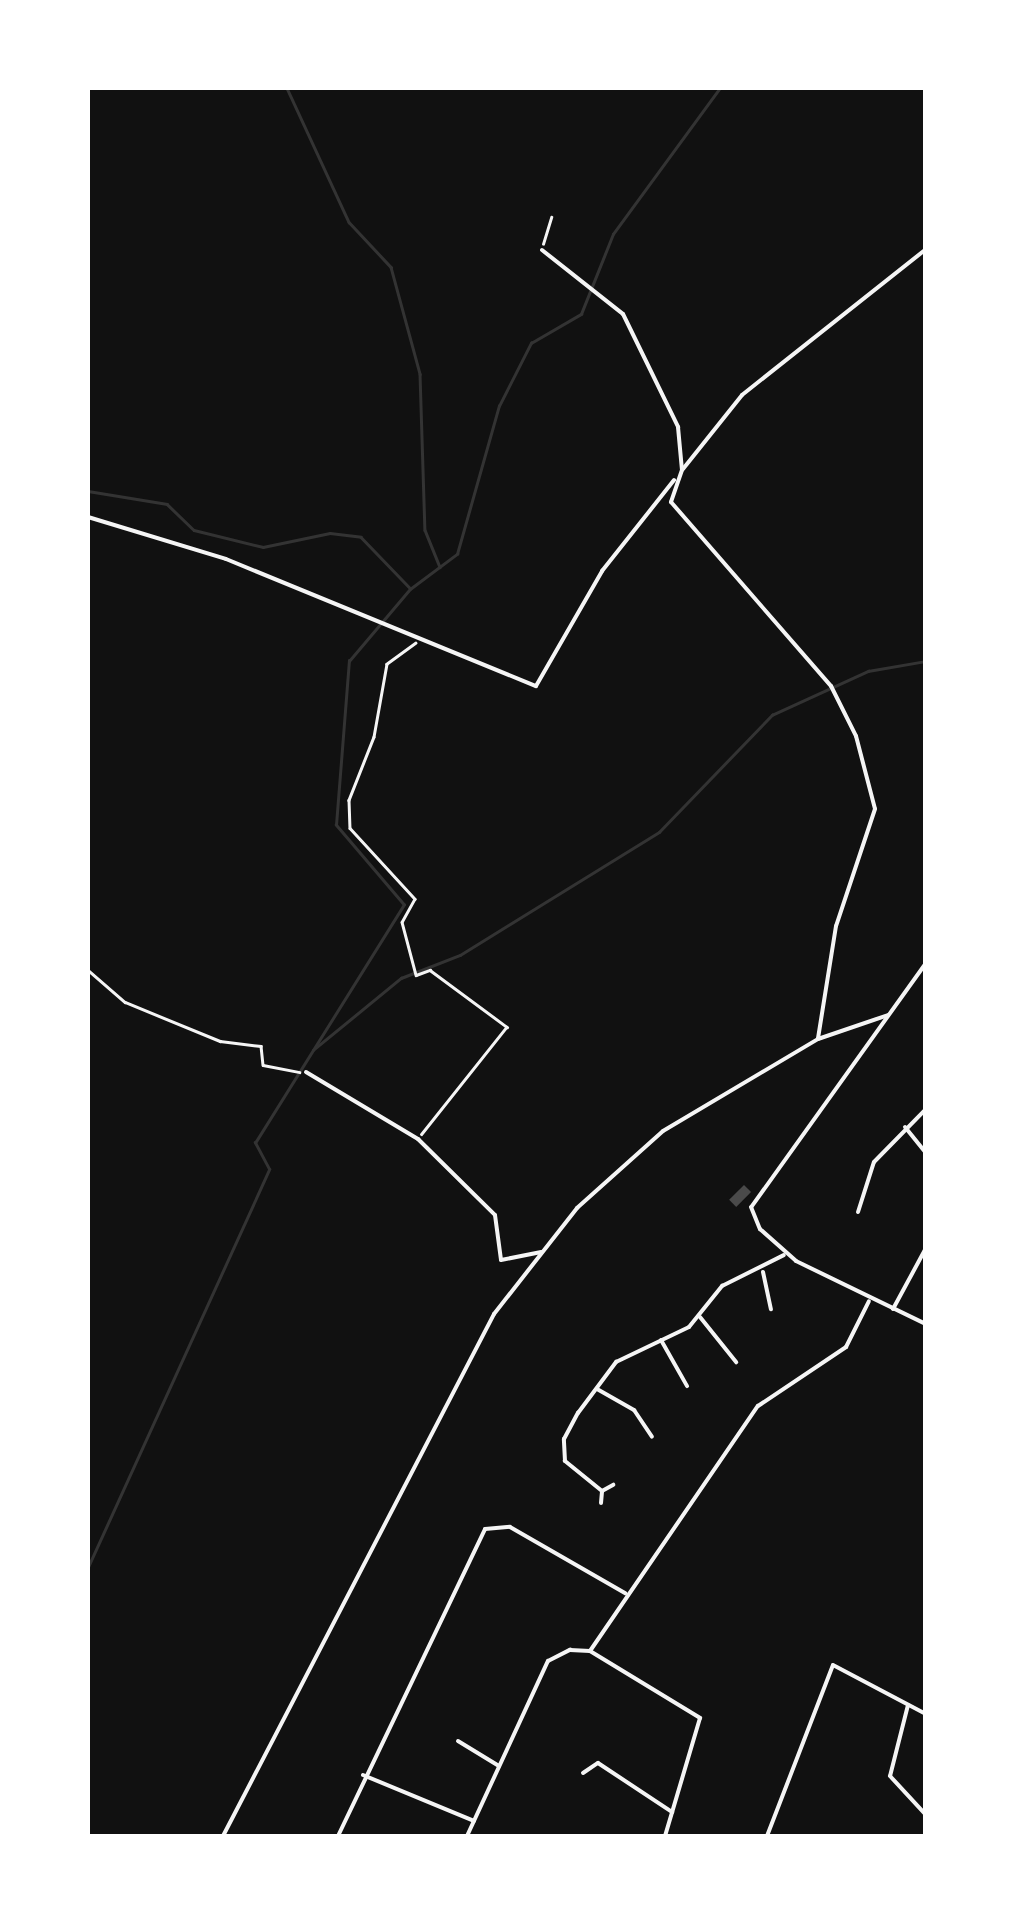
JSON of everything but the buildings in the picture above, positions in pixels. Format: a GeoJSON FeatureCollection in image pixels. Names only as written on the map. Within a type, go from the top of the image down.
{"type":"FeatureCollection","features":[{"type":"Feature","properties":{"kind":"street"},"geometry":{"type":"LineString","coordinates":[[88,517],[226,558],[423,637],[523,685],[544,682],[602,571],[742,395],[926,249]]}},
{"type":"Feature","properties":{"kind":"street"},"geometry":{"type":"LineString","coordinates":[[542,250],[585,288],[623,314],[678,427],[682,470]]}},
{"type":"Feature","properties":{"kind":"street"},"geometry":{"type":"LineString","coordinates":[[671,502],[677,476]]}},
{"type":"Feature","properties":{"kind":"street"},"geometry":{"type":"LineString","coordinates":[[661,498],[671,502],[831,686],[861,754],[875,809],[836,926],[818,1039]]}},
{"type":"Feature","properties":{"kind":"street"},"geometry":{"type":"LineString","coordinates":[[926,963],[751,1207],[785,1253],[926,1324]]}},
{"type":"Feature","properties":{"kind":"street"},"geometry":{"type":"LineString","coordinates":[[223,1836],[478,1344],[545,1250],[664,1131],[818,1039],[888,1015]]}},
{"type":"Feature","properties":{"kind":"street"},"geometry":{"type":"LineString","coordinates":[[306,1072],[418,1139],[495,1215],[502,1260],[545,1250]]}},
{"type":"Feature","properties":{"kind":"street"},"geometry":{"type":"LineString","coordinates":[[858,1212],[874,1162],[926,1109]]}},
{"type":"Feature","properties":{"kind":"street"},"geometry":{"type":"LineString","coordinates":[[905,1127],[926,1153]]}},
{"type":"Feature","properties":{"kind":"street"},"geometry":{"type":"LineString","coordinates":[[893,1309],[926,1248]]}},
{"type":"Feature","properties":{"kind":"street"},"geometry":{"type":"LineString","coordinates":[[602,1491],[565,1461],[564,1439],[616,1362],[700,1316],[722,1286],[763,1272],[785,1253]]}},
{"type":"Feature","properties":{"kind":"street"},"geometry":{"type":"LineString","coordinates":[[763,1272],[771,1310]]}},
{"type":"Feature","properties":{"kind":"street"},"geometry":{"type":"LineString","coordinates":[[590,1651],[625,1593],[758,1406],[846,1347],[870,1299]]}},
{"type":"Feature","properties":{"kind":"street"},"geometry":{"type":"LineString","coordinates":[[700,1316],[736,1362]]}},
{"type":"Feature","properties":{"kind":"street"},"geometry":{"type":"LineString","coordinates":[[661,1340],[687,1386]]}},
{"type":"Feature","properties":{"kind":"street"},"geometry":{"type":"LineString","coordinates":[[596,1389],[634,1410],[652,1438]]}},
{"type":"Feature","properties":{"kind":"street"},"geometry":{"type":"LineString","coordinates":[[602,1491],[613,1486]]}},
{"type":"Feature","properties":{"kind":"street"},"geometry":{"type":"LineString","coordinates":[[601,1504],[602,1491]]}},
{"type":"Feature","properties":{"kind":"street"},"geometry":{"type":"LineString","coordinates":[[338,1836],[363,1774],[485,1528],[510,1527],[625,1593]]}},
{"type":"Feature","properties":{"kind":"street"},"geometry":{"type":"LineString","coordinates":[[468,1836],[548,1661],[590,1651],[700,1718],[665,1836]]}},
{"type":"Feature","properties":{"kind":"street"},"geometry":{"type":"LineString","coordinates":[[767,1836],[834,1665],[926,1714]]}},
{"type":"Feature","properties":{"kind":"street"},"geometry":{"type":"LineString","coordinates":[[908,1705],[890,1776],[926,1815]]}},
{"type":"Feature","properties":{"kind":"street"},"geometry":{"type":"LineString","coordinates":[[458,1742],[499,1766]]}},
{"type":"Feature","properties":{"kind":"street"},"geometry":{"type":"LineString","coordinates":[[582,1773],[598,1764],[672,1812]]}},
{"type":"Feature","properties":{"kind":"street"},"geometry":{"type":"LineString","coordinates":[[363,1774],[474,1821]]}},
{"type":"Feature","properties":{"kind":"path"},"geometry":{"type":"LineString","coordinates":[[542,250],[551,217]]}},
{"type":"Feature","properties":{"kind":"path"},"geometry":{"type":"LineString","coordinates":[[418,1139],[507,1027],[430,970],[416,976],[402,922],[416,899],[350,828],[349,800],[374,737],[386,664],[423,637]]}},
{"type":"Feature","properties":{"kind":"path"},"geometry":{"type":"LineString","coordinates":[[88,970],[125,1002],[220,1041],[261,1046],[263,1065],[306,1072]]}},
{"type":"Feature","properties":{"kind":"waterway"},"geometry":{"type":"LineString","coordinates":[[287,88],[349,222],[391,267],[420,374],[425,530],[440,567]]}},
{"type":"Feature","properties":{"kind":"waterway"},"geometry":{"type":"LineString","coordinates":[[88,1567],[269,1169],[255,1143],[404,905],[336,825],[349,661],[410,589],[457,554],[499,406],[531,343],[581,314],[613,234],[720,88]]}},
{"type":"Feature","properties":{"kind":"waterway"},"geometry":{"type":"LineString","coordinates":[[88,491],[167,504],[194,530],[263,547],[330,533],[361,537],[410,588]]}},
{"type":"Feature","properties":{"kind":"waterway"},"geometry":{"type":"LineString","coordinates":[[313,1050],[401,978],[460,955],[659,832],[772,715],[868,671],[926,661]]}}]}
